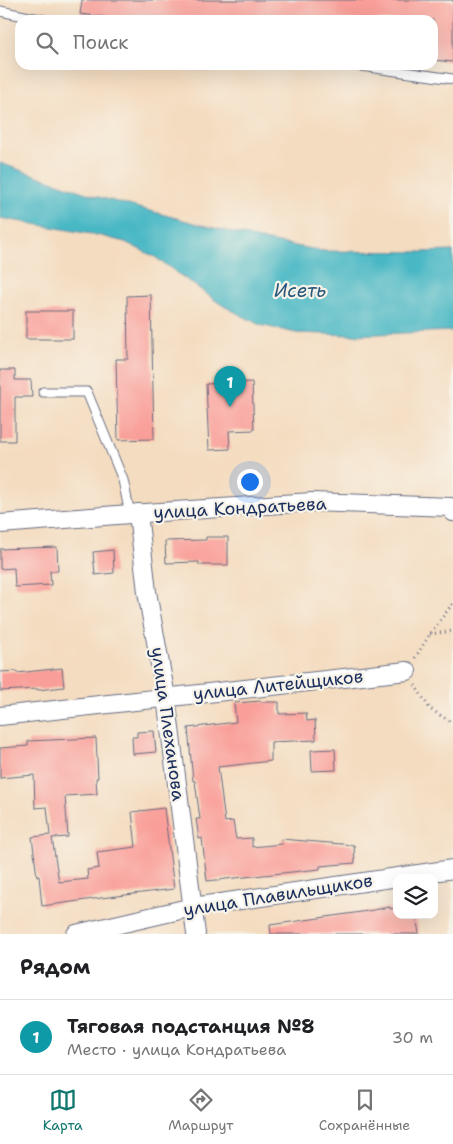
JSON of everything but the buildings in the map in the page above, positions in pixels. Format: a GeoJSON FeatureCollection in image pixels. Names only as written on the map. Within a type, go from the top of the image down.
{"type":"FeatureCollection","features":[{"type":"Feature","properties":{"kind":"street","name":"улица Кондратьева"},"geometry":{"type":"LineString","coordinates":[[0,524],[312,502],[452,509]]}},
{"type":"Feature","properties":{"kind":"street","name":"улица Плеханова"},"geometry":{"type":"LineString","coordinates":[[134,514],[166,697],[196,934]]}},
{"type":"Feature","properties":{"kind":"street","name":"улица Литейщиков"},"geometry":{"type":"LineString","coordinates":[[0,716],[407,671]]}},
{"type":"Feature","properties":{"kind":"street","name":"улица Плавильщиков"},"geometry":{"type":"LineString","coordinates":[[76,934],[193,907],[453,869]]}},
{"type":"Feature","properties":{"kind":"lane"},"geometry":{"type":"LineString","coordinates":[[0,11],[20,15]]}},
{"type":"Feature","properties":{"kind":"lane"},"geometry":{"type":"LineString","coordinates":[[389,70],[453,79]]}},
{"type":"Feature","properties":{"kind":"lane"},"geometry":{"type":"LineString","coordinates":[[43,392],[87,392],[123,480],[134,514]]}},
{"type":"Feature","properties":{"kind":"path"},"geometry":{"type":"LineString","coordinates":[[453,603],[430,634],[407,671],[430,709],[453,723]]}},
{"type":"Feature","properties":{"kind":"path"},"geometry":{"type":"LineString","coordinates":[[430,634],[453,631]]}},
{"type":"Feature","properties":{"kind":"water","name":"Исеть"},"geometry":{"type":"Polygon","coordinates":[[[0,163],[95,196],[268,241],[323,251],[453,251],[453,331],[352,335],[296,333],[260,325],[222,305],[155,257],[125,242],[97,235],[0,218],[0,163]]]}},
{"type":"Feature","properties":{"kind":"place","name":"Тяговая подстанция №8"},"geometry":{"type":"Point","coordinates":[230,407]}}]}
